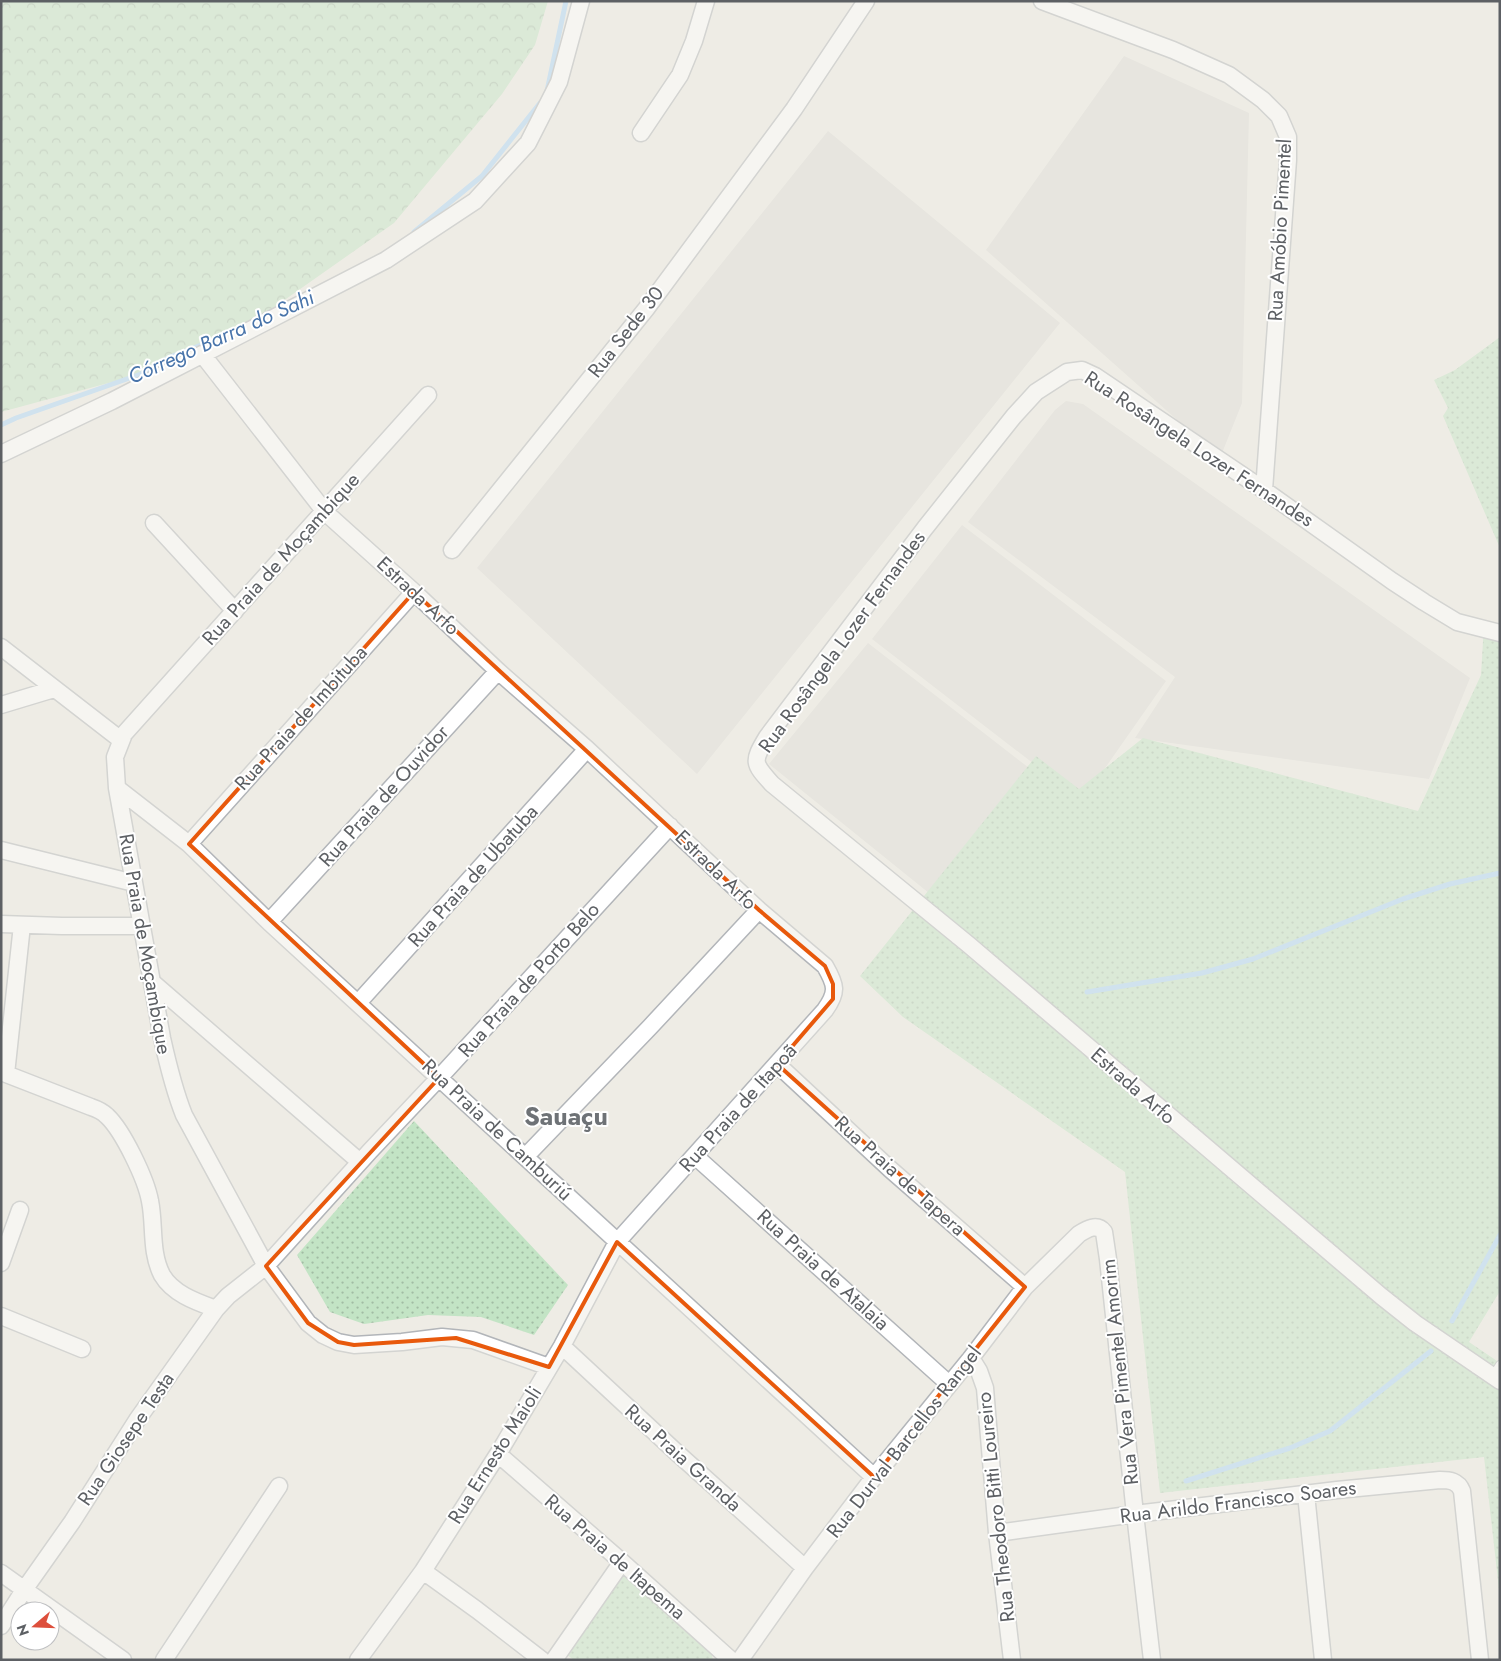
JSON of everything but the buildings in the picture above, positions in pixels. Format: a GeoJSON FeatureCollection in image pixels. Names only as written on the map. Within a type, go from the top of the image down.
{"type":"FeatureCollection","features":[{"type":"Feature","properties":{"kind":"street"},"geometry":{"type":"LineString","coordinates":[[1,454],[120,397],[386,260],[475,201],[528,142],[559,82],[581,1]]}},
{"type":"Feature","properties":{"kind":"street"},"geometry":{"type":"LineString","coordinates":[[641,133],[680,75],[694,41],[706,1]]}},
{"type":"Feature","properties":{"kind":"street","name":"Rua Sede 30"},"geometry":{"type":"LineString","coordinates":[[452,550],[646,309],[794,109],[866,1]]}},
{"type":"Feature","properties":{"kind":"street","name":"Rua Amóbio Pimentel"},"geometry":{"type":"LineString","coordinates":[[1042,1],[1172,50],[1229,75],[1264,100],[1280,116],[1288,137],[1288,160],[1264,490]]}},
{"type":"Feature","properties":{"kind":"street","name":"Estrada Arfo"},"geometry":{"type":"LineString","coordinates":[[202,354],[325,512],[498,671],[587,749],[759,910],[825,966]]}},
{"type":"Feature","properties":{"kind":"street","name":"Rua Rosângela Lozer Fernandes"},"geometry":{"type":"LineString","coordinates":[[772,784],[758,769],[756,762],[758,752],[767,737],[925,528],[1014,416],[1036,392],[1067,372],[1082,370],[1095,376],[1264,490],[1424,602],[1458,622],[1500,634]]}},
{"type":"Feature","properties":{"kind":"street","name":"Rua Praia de Moçambique"},"geometry":{"type":"LineString","coordinates":[[428,395],[124,734],[115,757],[117,788],[170,1075],[181,1108],[266,1266],[308,1323],[323,1335],[338,1342],[354,1345],[442,1337],[473,1340],[549,1367]]}},
{"type":"Feature","properties":{"kind":"street"},"geometry":{"type":"LineString","coordinates":[[154,523],[235,611]]}},
{"type":"Feature","properties":{"kind":"street","name":"Rua Praia de Imbituba"},"geometry":{"type":"LineString","coordinates":[[189,844],[414,592]]}},
{"type":"Feature","properties":{"kind":"street"},"geometry":{"type":"LineString","coordinates":[[1,648],[121,740]]}},
{"type":"Feature","properties":{"kind":"street","name":"Rua Praia de Ouvidor"},"geometry":{"type":"LineString","coordinates":[[269,922],[498,671]]}},
{"type":"Feature","properties":{"kind":"street"},"geometry":{"type":"LineString","coordinates":[[1,705],[54,689]]}},
{"type":"Feature","properties":{"kind":"street","name":"Rua Praia de Ubatuba"},"geometry":{"type":"LineString","coordinates":[[358,1003],[587,749]]}},
{"type":"Feature","properties":{"kind":"street","name":"Estrada Arfo"},"geometry":{"type":"LineString","coordinates":[[772,784],[969,945],[1381,1296],[1415,1322],[1497,1374]]}},
{"type":"Feature","properties":{"kind":"street","name":"Rua Praia de Camburiú"},"geometry":{"type":"LineString","coordinates":[[117,788],[189,844],[269,922],[874,1476]]}},
{"type":"Feature","properties":{"kind":"street","name":"Rua Praia de Porto Belo"},"geometry":{"type":"LineString","coordinates":[[266,1266],[670,826]]}},
{"type":"Feature","properties":{"kind":"street"},"geometry":{"type":"LineString","coordinates":[[1,850],[134,883]]}},
{"type":"Feature","properties":{"kind":"street"},"geometry":{"type":"LineString","coordinates":[[526,1156],[759,910]]}},
{"type":"Feature","properties":{"kind":"street"},"geometry":{"type":"LineString","coordinates":[[1,924],[22,926],[141,926]]}},
{"type":"Feature","properties":{"kind":"street"},"geometry":{"type":"LineString","coordinates":[[22,926],[4,1073],[100,1110],[113,1122],[126,1143],[145,1182],[150,1201],[155,1259],[163,1276],[172,1287],[184,1295],[216,1309]]}},
{"type":"Feature","properties":{"kind":"street","name":"Rua Praia de Itapoã"},"geometry":{"type":"LineString","coordinates":[[618,1242],[826,1010],[833,999],[833,984],[825,966]]}},
{"type":"Feature","properties":{"kind":"street"},"geometry":{"type":"LineString","coordinates":[[152,982],[360,1162]]}},
{"type":"Feature","properties":{"kind":"street","name":"Rua Praia de Tapera"},"geometry":{"type":"LineString","coordinates":[[777,1064],[1024,1287]]}},
{"type":"Feature","properties":{"kind":"street","name":"Rua Praia de Atalaia"},"geometry":{"type":"LineString","coordinates":[[695,1156],[949,1384]]}},
{"type":"Feature","properties":{"kind":"street"},"geometry":{"type":"LineString","coordinates":[[1,1263],[20,1210]]}},
{"type":"Feature","properties":{"kind":"street","name":"Rua Vera Pimentel Amorim"},"geometry":{"type":"LineString","coordinates":[[1079,1234],[1088,1228],[1096,1227],[1101,1229],[1106,1238],[1152,1660]]}},
{"type":"Feature","properties":{"kind":"street","name":"Rua Durval Barcellos Rangel"},"geometry":{"type":"LineString","coordinates":[[740,1660],[805,1568],[874,1476],[971,1358],[1024,1287],[1079,1234]]}},
{"type":"Feature","properties":{"kind":"street","name":"Rua Ernesto Maioli"},"geometry":{"type":"LineString","coordinates":[[358,1660],[423,1571],[498,1454],[562,1346],[618,1242]]}},
{"type":"Feature","properties":{"kind":"street","name":"Rua Giosepe Testa"},"geometry":{"type":"LineString","coordinates":[[1,1626],[72,1522],[137,1420],[216,1309],[228,1296],[266,1266]]}},
{"type":"Feature","properties":{"kind":"street"},"geometry":{"type":"LineString","coordinates":[[4,1322],[82,1348]]}},
{"type":"Feature","properties":{"kind":"street","name":"Rua Praia Granda"},"geometry":{"type":"LineString","coordinates":[[562,1346],[675,1452],[805,1568]]}},
{"type":"Feature","properties":{"kind":"street","name":"Rua Theodoro Bitti Loureiro"},"geometry":{"type":"LineString","coordinates":[[971,1358],[979,1371],[984,1388],[1012,1660]]}},
{"type":"Feature","properties":{"kind":"street","name":"Rua Praia de Itapema"},"geometry":{"type":"LineString","coordinates":[[498,1454],[731,1660]]}},
{"type":"Feature","properties":{"kind":"street","name":"Rua Arildo Francisco Soares"},"geometry":{"type":"LineString","coordinates":[[998,1532],[1306,1494],[1448,1480],[1460,1486],[1464,1504],[1480,1660]]}},
{"type":"Feature","properties":{"kind":"street"},"geometry":{"type":"LineString","coordinates":[[164,1660],[279,1486]]}},
{"type":"Feature","properties":{"kind":"street"},"geometry":{"type":"LineString","coordinates":[[1306,1494],[1323,1660]]}},
{"type":"Feature","properties":{"kind":"street"},"geometry":{"type":"LineString","coordinates":[[554,1660],[622,1562]]}},
{"type":"Feature","properties":{"kind":"street"},"geometry":{"type":"LineString","coordinates":[[423,1571],[542,1660]]}},
{"type":"Feature","properties":{"kind":"street"},"geometry":{"type":"LineString","coordinates":[[1,1573],[123,1660]]}},
{"type":"Feature","properties":{"kind":"highlighted area"},"geometry":{"type":"Polygon","coordinates":[[[414,592],[759,910],[825,966],[833,984],[833,999],[777,1064],[1025,1287],[874,1477],[617,1242],[549,1367],[456,1338],[354,1345],[338,1342],[308,1323],[266,1266],[439,1078],[189,844],[414,592]]]}},
{"type":"Feature","properties":{"kind":"shaded area"},"geometry":{"type":"Polygon","coordinates":[[[1124,56],[1249,113],[1242,403],[1220,458],[986,250],[1124,56]]]}},
{"type":"Feature","properties":{"kind":"shaded area"},"geometry":{"type":"Polygon","coordinates":[[[828,131],[1060,323],[697,774],[477,568],[828,131]]]}},
{"type":"Feature","properties":{"kind":"shaded area"},"geometry":{"type":"Polygon","coordinates":[[[1066,401],[1083,404],[1470,678],[1429,779],[1135,738],[1175,677],[968,522],[1055,410],[1066,401]]]}},
{"type":"Feature","properties":{"kind":"shaded area"},"geometry":{"type":"Polygon","coordinates":[[[962,525],[1166,681],[1082,801],[872,639],[962,525]]]}},
{"type":"Feature","properties":{"kind":"shaded area"},"geometry":{"type":"Polygon","coordinates":[[[868,643],[1078,806],[981,935],[769,764],[868,643]]]}},
{"type":"Feature","properties":{"kind":"green space"},"geometry":{"type":"Polygon","coordinates":[[[1,1],[548,1],[535,45],[502,94],[394,223],[202,358],[199,355],[127,378],[1,412],[1,1]]]}},
{"type":"Feature","properties":{"kind":"green space"},"geometry":{"type":"Polygon","coordinates":[[[1500,337],[1500,548],[1443,416],[1448,408],[1434,380],[1455,370],[1500,337]]]}},
{"type":"Feature","properties":{"kind":"green space"},"geometry":{"type":"Polygon","coordinates":[[[1484,624],[1500,626],[1500,1291],[1469,1342],[1500,1363],[1500,1598],[1484,1457],[1160,1493],[1125,1172],[903,1017],[860,976],[1036,756],[1079,789],[1143,738],[1418,811],[1481,675],[1484,624]]]}},
{"type":"Feature","properties":{"kind":"green space"},"geometry":{"type":"Polygon","coordinates":[[[414,1121],[568,1285],[534,1335],[481,1317],[428,1315],[364,1324],[330,1312],[297,1255],[414,1121]]]}},
{"type":"Feature","properties":{"kind":"green space"},"geometry":{"type":"Polygon","coordinates":[[[621,1574],[711,1651],[713,1660],[574,1660],[563,1652],[621,1574]]]}},
{"type":"Feature","properties":{"kind":"waterway","name":"Córrego Barra do Sahi"},"geometry":{"type":"LineString","coordinates":[[547,91],[566,1]]}},
{"type":"Feature","properties":{"kind":"waterway","name":"Córrego Barra do Sahi"},"geometry":{"type":"LineString","coordinates":[[414,232],[482,176],[540,103]]}},
{"type":"Feature","properties":{"kind":"waterway","name":"Córrego Barra do Sahi"},"geometry":{"type":"LineString","coordinates":[[1,425],[141,374],[170,357],[214,340]]}},
{"type":"Feature","properties":{"kind":"waterway"},"geometry":{"type":"LineString","coordinates":[[1087,992],[1202,973],[1253,959],[1403,899],[1450,884],[1500,873]]}},
{"type":"Feature","properties":{"kind":"waterway"},"geometry":{"type":"LineString","coordinates":[[1452,1321],[1500,1235]]}},
{"type":"Feature","properties":{"kind":"waterway"},"geometry":{"type":"LineString","coordinates":[[1186,1481],[1290,1448],[1330,1431],[1431,1351]]}},
{"type":"Feature","properties":{"kind":"district","name":"Sauaçu"},"geometry":{"type":"Point","coordinates":[566,1116]}}]}
